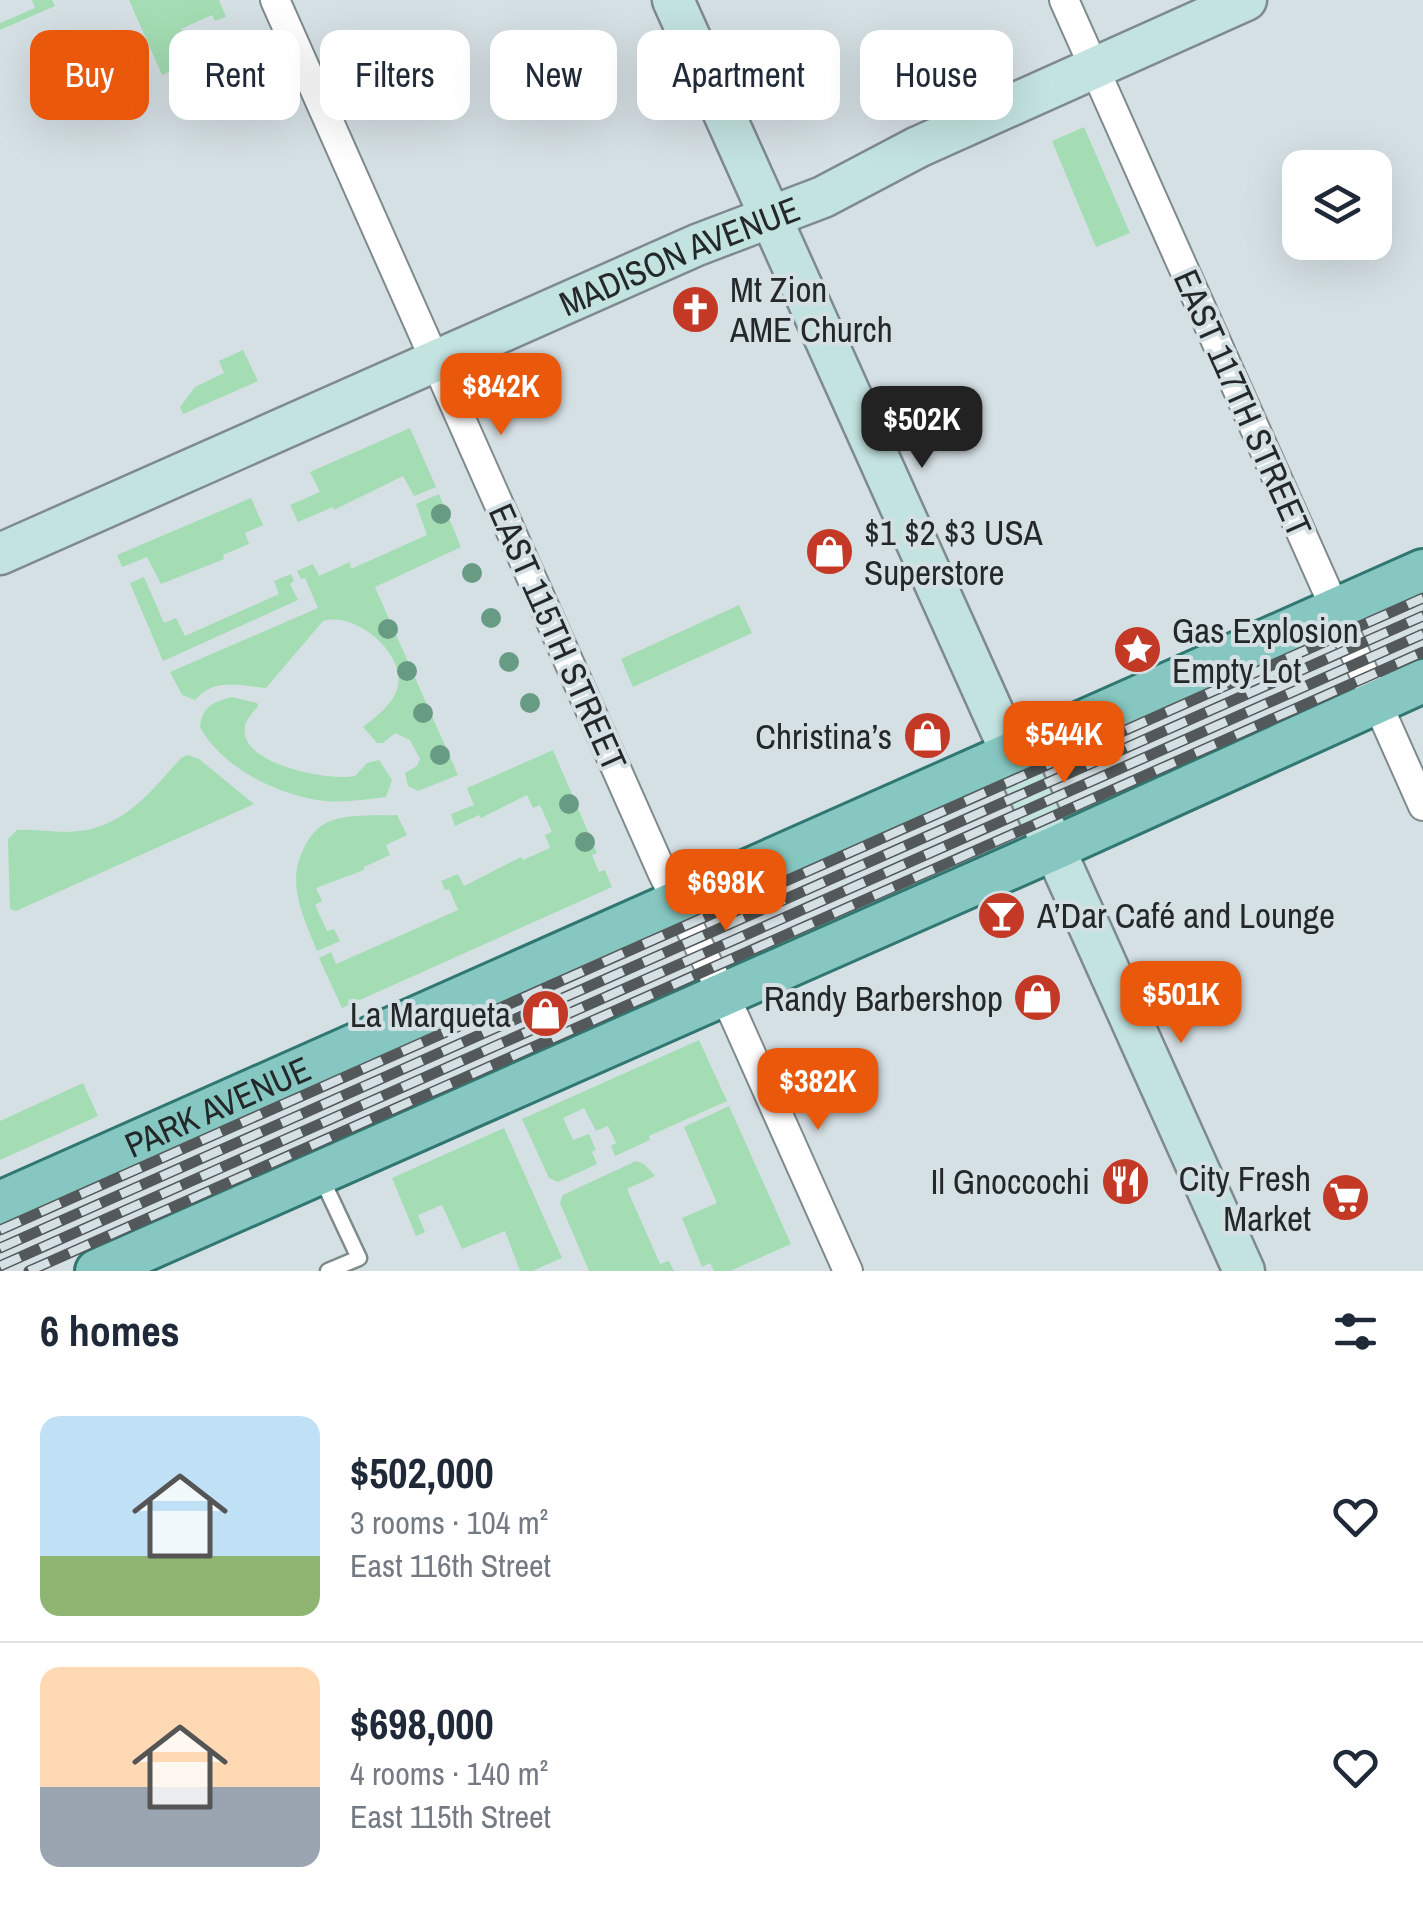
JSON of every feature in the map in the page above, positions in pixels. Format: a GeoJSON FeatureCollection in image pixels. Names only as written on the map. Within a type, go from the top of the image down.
{"type":"FeatureCollection","features":[{"type":"Feature","properties":{"kind":"main road","name":"PARK AVENUE"},"geometry":{"type":"LineString","coordinates":[[0,1203],[1423,571]]}},
{"type":"Feature","properties":{"kind":"main road"},"geometry":{"type":"LineString","coordinates":[[98,1271],[1423,681]]}},
{"type":"Feature","properties":{"kind":"street","name":"EAST 115TH STREET"},"geometry":{"type":"LineString","coordinates":[[275,0],[676,900],[724,994],[848,1271]]}},
{"type":"Feature","properties":{"kind":"street"},"geometry":{"type":"LineString","coordinates":[[673,0],[1244,1271]]}},
{"type":"Feature","properties":{"kind":"street","name":"EAST 117TH STREET"},"geometry":{"type":"LineString","coordinates":[[1064,0],[1423,806]]}},
{"type":"Feature","properties":{"kind":"street","name":"MADISON AVENUE"},"geometry":{"type":"LineString","coordinates":[[0,554],[697,245],[822,197],[918,147],[1246,0]]}},
{"type":"Feature","properties":{"kind":"lane"},"geometry":{"type":"LineString","coordinates":[[319,1172],[359,1258],[328,1271]]}},
{"type":"Feature","properties":{"kind":"green space"},"geometry":{"type":"Polygon","coordinates":[[[32,0],[52,0],[55,6],[0,30],[0,23],[35,8],[32,0]]]}},
{"type":"Feature","properties":{"kind":"green space"},"geometry":{"type":"Polygon","coordinates":[[[129,0],[219,0],[226,17],[215,21],[212,15],[181,30],[169,30],[169,72],[162,75],[149,45],[149,30],[142,30],[129,0]]]}},
{"type":"Feature","properties":{"kind":"green space"},"geometry":{"type":"Polygon","coordinates":[[[1084,127],[1130,233],[1096,247],[1052,141],[1084,127]]]}},
{"type":"Feature","properties":{"kind":"green space"},"geometry":{"type":"Polygon","coordinates":[[[243,350],[258,381],[183,414],[180,407],[195,387],[224,373],[219,361],[243,350]]]}},
{"type":"Feature","properties":{"kind":"green space"},"geometry":{"type":"Polygon","coordinates":[[[410,428],[436,487],[414,496],[403,476],[334,510],[333,507],[298,522],[290,505],[320,492],[310,472],[410,428]]]}},
{"type":"Feature","properties":{"kind":"green space"},"geometry":{"type":"Polygon","coordinates":[[[439,494],[461,547],[375,587],[458,775],[418,791],[408,786],[405,773],[417,766],[420,759],[410,740],[395,733],[377,743],[363,727],[393,698],[398,672],[375,637],[349,622],[323,621],[266,688],[228,685],[211,688],[195,700],[182,695],[170,672],[318,608],[305,578],[301,579],[297,571],[313,564],[319,576],[350,562],[351,569],[427,535],[416,504],[439,494]]]}},
{"type":"Feature","properties":{"kind":"green space"},"geometry":{"type":"Polygon","coordinates":[[[251,498],[263,525],[245,533],[249,544],[223,555],[224,559],[161,584],[147,557],[122,567],[117,555],[251,498]]]}},
{"type":"Feature","properties":{"kind":"green space"},"geometry":{"type":"Polygon","coordinates":[[[291,574],[294,581],[290,584],[298,600],[163,661],[130,583],[144,577],[164,623],[176,618],[185,636],[279,594],[274,581],[291,574]]]}},
{"type":"Feature","properties":{"kind":"green space"},"geometry":{"type":"Polygon","coordinates":[[[739,605],[752,633],[633,687],[621,659],[739,605]]]}},
{"type":"Feature","properties":{"kind":"green space"},"geometry":{"type":"Polygon","coordinates":[[[232,697],[257,703],[244,731],[250,746],[261,755],[292,769],[343,777],[355,776],[367,763],[379,760],[392,780],[386,797],[324,801],[289,793],[253,778],[222,755],[200,727],[210,706],[232,697]]]}},
{"type":"Feature","properties":{"kind":"green space"},"geometry":{"type":"Polygon","coordinates":[[[553,750],[597,853],[592,855],[599,872],[605,870],[612,887],[342,1008],[319,958],[331,952],[336,964],[458,910],[441,881],[458,874],[464,886],[521,857],[523,860],[550,848],[545,835],[552,832],[540,805],[533,808],[527,795],[455,826],[451,814],[474,805],[467,788],[553,750]]]}},
{"type":"Feature","properties":{"kind":"green space"},"geometry":{"type":"Polygon","coordinates":[[[188,755],[199,759],[254,804],[16,911],[10,909],[8,839],[17,830],[65,832],[102,826],[131,809],[188,755]]]}},
{"type":"Feature","properties":{"kind":"green space"},"geometry":{"type":"Polygon","coordinates":[[[397,815],[407,835],[386,845],[390,855],[364,870],[316,888],[322,901],[315,905],[327,931],[334,929],[340,941],[317,951],[296,886],[299,859],[307,842],[319,827],[334,820],[397,815]]]}},
{"type":"Feature","properties":{"kind":"green space"},"geometry":{"type":"Polygon","coordinates":[[[699,1040],[727,1101],[615,1156],[611,1146],[616,1143],[608,1126],[596,1131],[584,1108],[563,1118],[573,1140],[589,1134],[597,1164],[558,1182],[549,1178],[522,1119],[699,1040]]]}},
{"type":"Feature","properties":{"kind":"green space"},"geometry":{"type":"Polygon","coordinates":[[[83,1083],[98,1116],[0,1160],[0,1121],[83,1083]]]}},
{"type":"Feature","properties":{"kind":"green space"},"geometry":{"type":"Polygon","coordinates":[[[729,1106],[791,1244],[730,1271],[714,1271],[710,1263],[702,1267],[682,1218],[717,1203],[684,1127],[729,1106]]]}},
{"type":"Feature","properties":{"kind":"green space"},"geometry":{"type":"Polygon","coordinates":[[[504,1128],[562,1258],[532,1271],[520,1271],[505,1231],[462,1249],[442,1205],[418,1215],[425,1232],[416,1236],[392,1178],[504,1128]]]}},
{"type":"Feature","properties":{"kind":"green space"},"geometry":{"type":"Polygon","coordinates":[[[636,1161],[655,1176],[627,1189],[660,1264],[669,1261],[674,1271],[589,1271],[560,1203],[563,1195],[636,1161]]]}},
{"type":"Feature","properties":{"kind":"railway"},"geometry":{"type":"LineString","coordinates":[[0,1230],[1423,598]]}},
{"type":"Feature","properties":{"kind":"railway"},"geometry":{"type":"LineString","coordinates":[[0,1248],[1423,616]]}},
{"type":"Feature","properties":{"kind":"railway"},"geometry":{"type":"LineString","coordinates":[[0,1266],[1423,634]]}},
{"type":"Feature","properties":{"kind":"railway"},"geometry":{"type":"LineString","coordinates":[[29,1271],[1423,652]]}},
{"type":"Feature","properties":{"kind":"place","name":"Mt Zion AME Church"},"geometry":{"type":"Point","coordinates":[695,309]}},
{"type":"Feature","properties":{"kind":"place","name":"$1 $2 $3 USA Superstore"},"geometry":{"type":"Point","coordinates":[829,552]}},
{"type":"Feature","properties":{"kind":"place","name":"Gas Explosion Empty Lot"},"geometry":{"type":"Point","coordinates":[1137,650]}},
{"type":"Feature","properties":{"kind":"place","name":"Christina’s"},"geometry":{"type":"Point","coordinates":[927,736]}},
{"type":"Feature","properties":{"kind":"place","name":"A’Dar Café and Lounge"},"geometry":{"type":"Point","coordinates":[1002,915]}},
{"type":"Feature","properties":{"kind":"place","name":"Randy Barbershop"},"geometry":{"type":"Point","coordinates":[1038,998]}},
{"type":"Feature","properties":{"kind":"place","name":"La Marqueta"},"geometry":{"type":"Point","coordinates":[546,1014]}},
{"type":"Feature","properties":{"kind":"place","name":"Il Gnoccochi"},"geometry":{"type":"Point","coordinates":[1125,1181]}},
{"type":"Feature","properties":{"kind":"place","name":"City Fresh Market"},"geometry":{"type":"Point","coordinates":[1346,1198]}}]}
